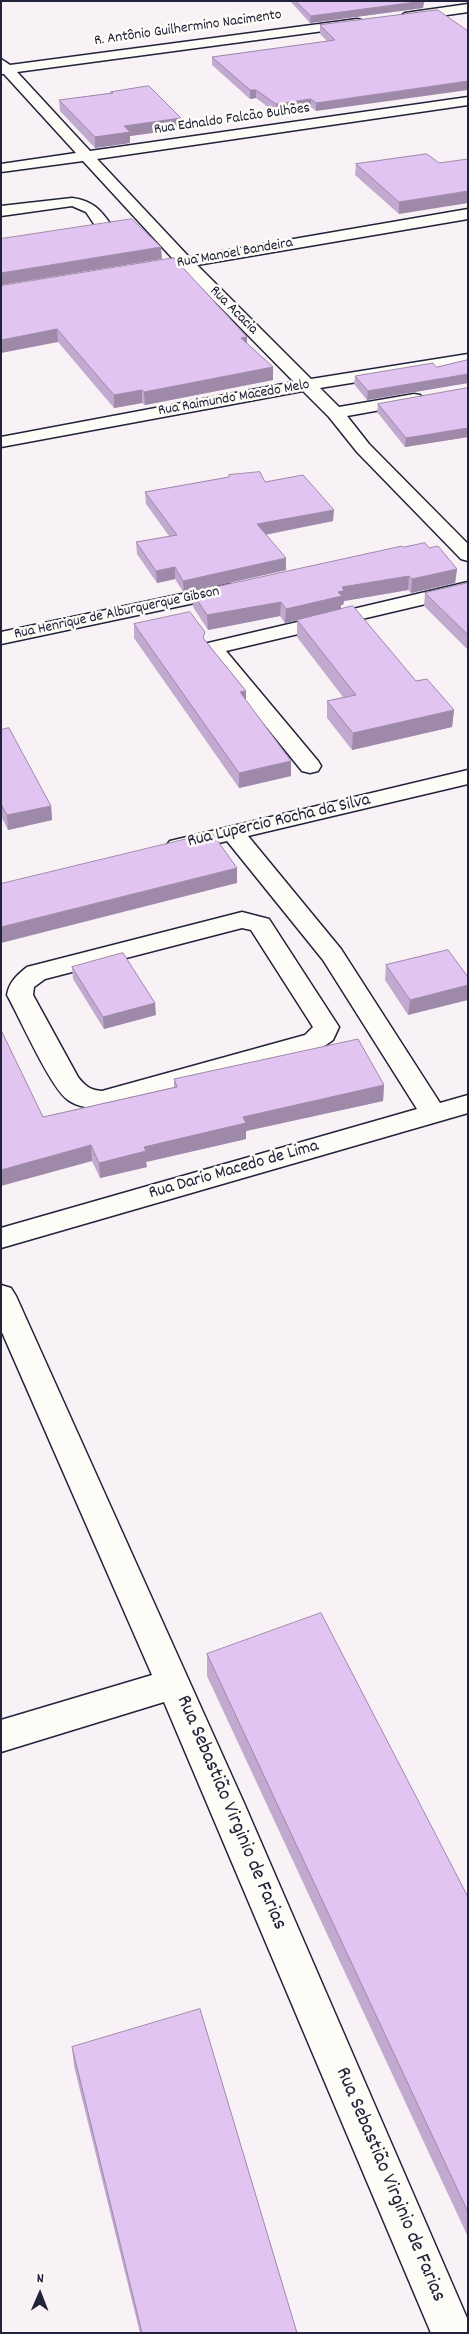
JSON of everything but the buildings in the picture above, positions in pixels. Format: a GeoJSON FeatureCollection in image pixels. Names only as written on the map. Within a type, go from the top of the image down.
{"type":"FeatureCollection","features":[{"type":"Feature","properties":{"kind":"street"},"geometry":{"type":"LineString","coordinates":[[436,1],[468,23]]}},
{"type":"Feature","properties":{"kind":"street"},"geometry":{"type":"LineString","coordinates":[[391,18],[468,8]]}},
{"type":"Feature","properties":{"kind":"street","name":"R. Antônio Guilhermino Nacimento"},"geometry":{"type":"LineString","coordinates":[[4,67],[372,21]]}},
{"type":"Feature","properties":{"kind":"street","name":"Rua Acacia"},"geometry":{"type":"LineString","coordinates":[[4,67],[185,262],[306,386],[335,413],[363,448],[460,538],[468,555]]}},
{"type":"Feature","properties":{"kind":"street","name":"Rua Ednaldo Falcão Bulhões"},"geometry":{"type":"LineString","coordinates":[[1,168],[468,101]]}},
{"type":"Feature","properties":{"kind":"street"},"geometry":{"type":"LineString","coordinates":[[1,211],[61,203],[82,203],[90,206],[104,226],[101,230],[94,232],[1,246]]}},
{"type":"Feature","properties":{"kind":"street","name":"Rua Manoel Bandeira"},"geometry":{"type":"LineString","coordinates":[[156,267],[468,214]]}},
{"type":"Feature","properties":{"kind":"street","name":"Rua Raimundo Macedo Melo"},"geometry":{"type":"LineString","coordinates":[[1,442],[306,386],[468,359]]}},
{"type":"Feature","properties":{"kind":"street"},"geometry":{"type":"LineString","coordinates":[[335,413],[429,396]]}},
{"type":"Feature","properties":{"kind":"street"},"geometry":{"type":"LineString","coordinates":[[432,544],[460,538]]}},
{"type":"Feature","properties":{"kind":"street","name":"Rua Henrique de Alburquerque Gibson"},"geometry":{"type":"LineString","coordinates":[[1,638],[248,586]]}},
{"type":"Feature","properties":{"kind":"street"},"geometry":{"type":"LineString","coordinates":[[310,766],[215,651],[215,647],[468,588]]}},
{"type":"Feature","properties":{"kind":"street","name":"Rua Lupercio Rocha da Silva"},"geometry":{"type":"LineString","coordinates":[[156,851],[468,777]]}},
{"type":"Feature","properties":{"kind":"street"},"geometry":{"type":"LineString","coordinates":[[233,834],[332,955],[433,1114]]}},
{"type":"Feature","properties":{"kind":"street"},"geometry":{"type":"LineString","coordinates":[[242,920],[260,924],[291,971],[326,1027],[324,1034],[300,1045],[102,1100],[83,1098],[74,1092],[20,996],[20,987],[24,981],[36,973],[242,920]]}},
{"type":"Feature","properties":{"kind":"street"},"geometry":{"type":"LineString","coordinates":[[291,971],[332,955]]}},
{"type":"Feature","properties":{"kind":"street","name":"Rua Dario Macedo de Lima"},"geometry":{"type":"LineString","coordinates":[[1,1238],[468,1104]]}},
{"type":"Feature","properties":{"kind":"street","name":"Rua Sebastião Virginio de Farias"},"geometry":{"type":"LineString","coordinates":[[1,1296],[174,1684],[452,2333]]}},
{"type":"Feature","properties":{"kind":"street"},"geometry":{"type":"LineString","coordinates":[[1,1736],[174,1684]]}}]}
